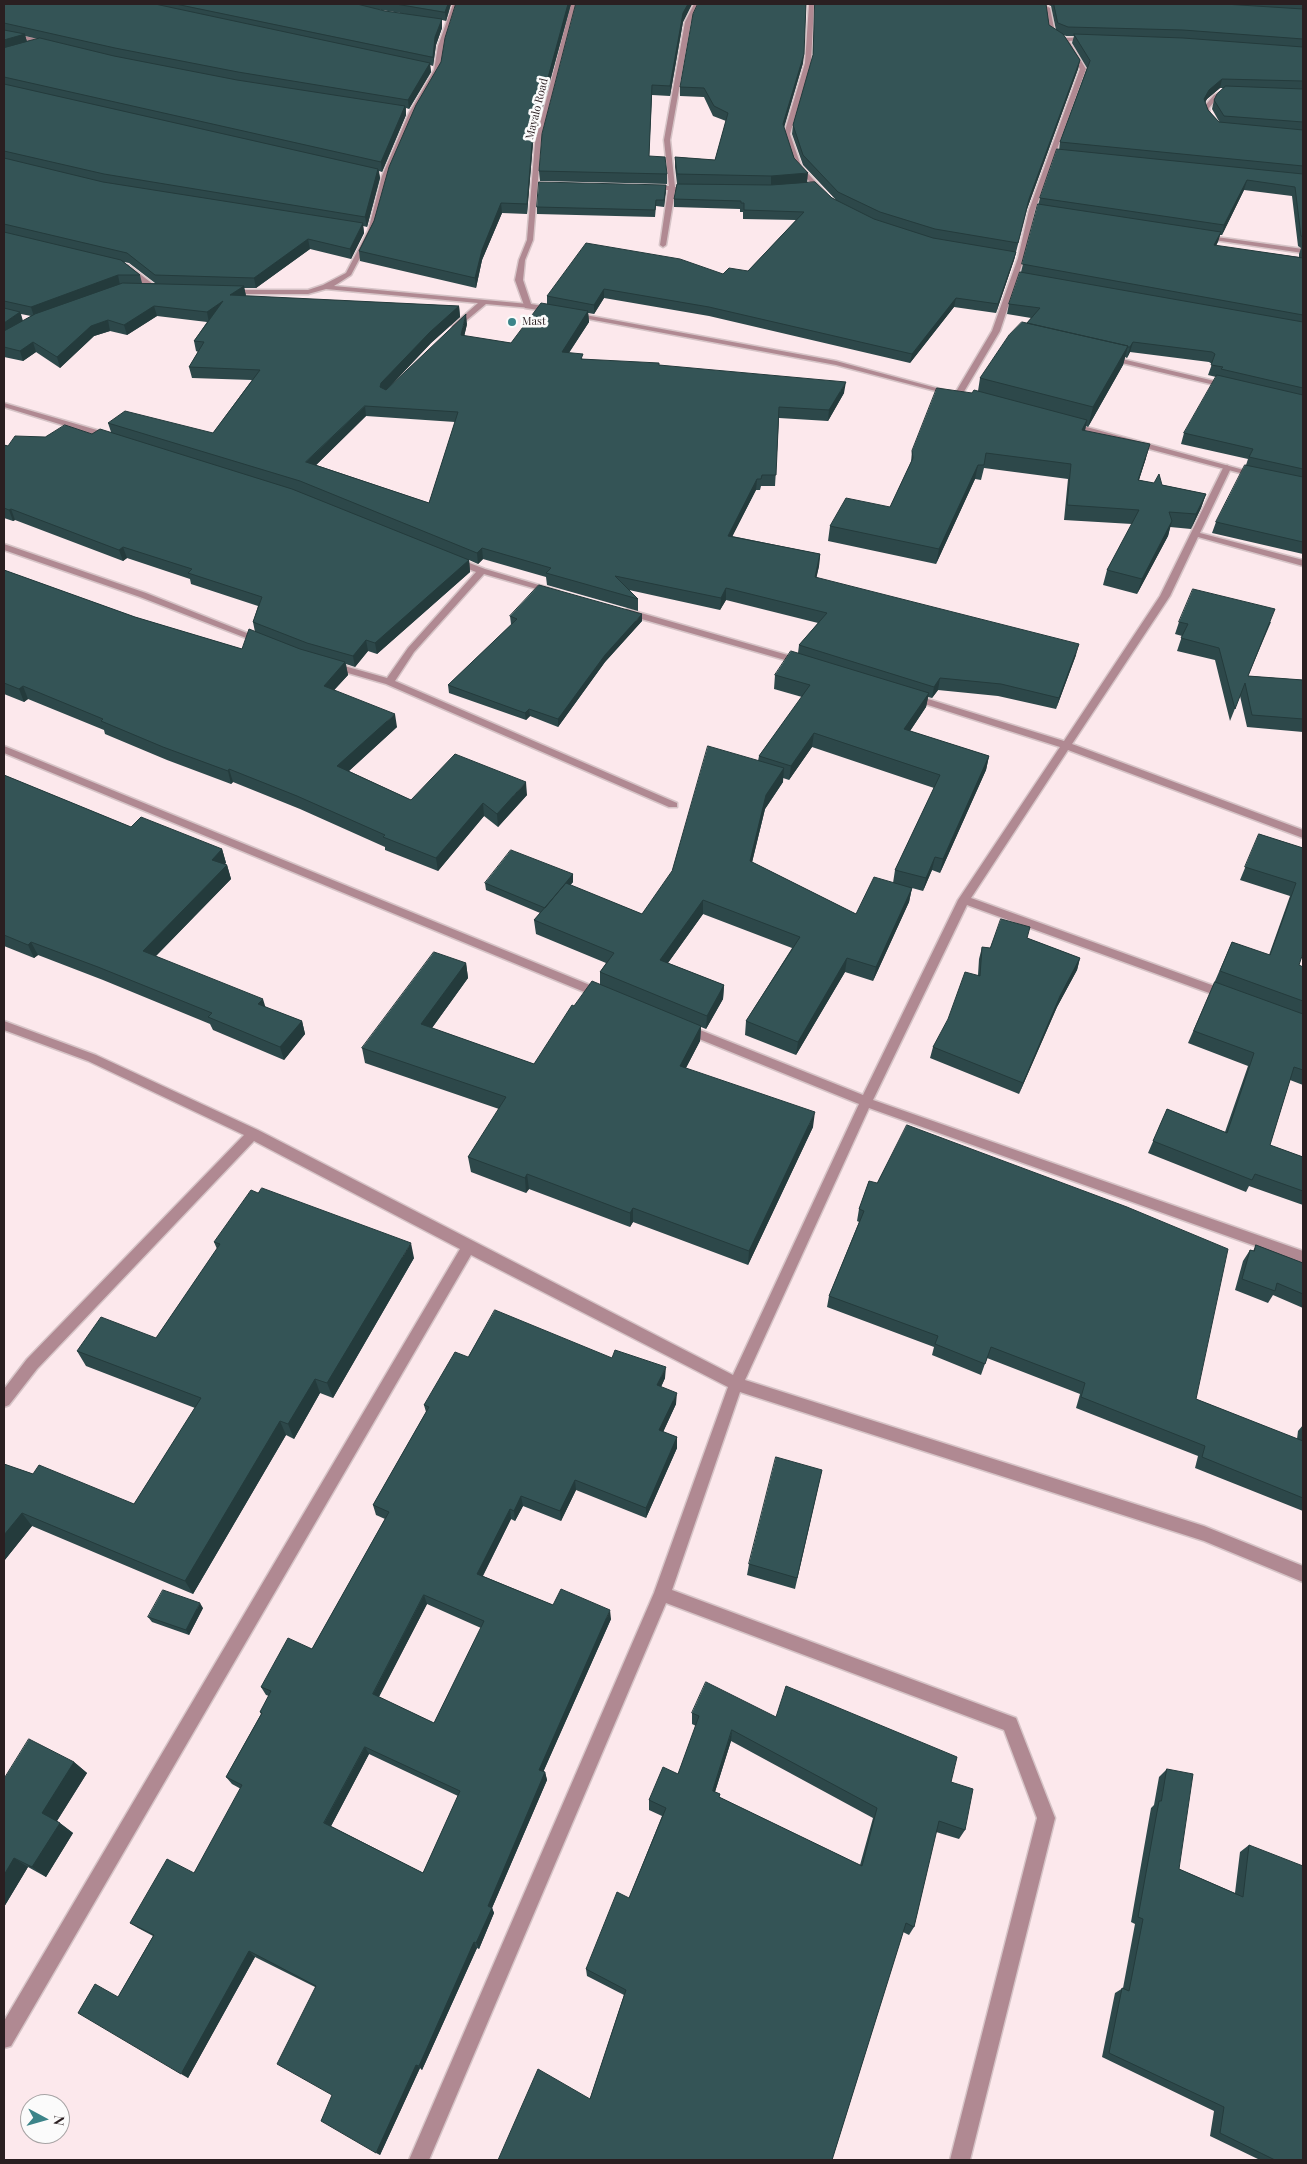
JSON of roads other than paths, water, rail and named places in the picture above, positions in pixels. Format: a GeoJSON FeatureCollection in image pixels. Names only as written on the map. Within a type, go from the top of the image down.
{"type":"FeatureCollection","features":[{"type":"Feature","properties":{"kind":"street"},"geometry":{"type":"LineString","coordinates":[[223,292],[308,292],[326,287],[349,274],[371,231],[385,176],[412,113],[437,70],[441,46],[456,4]]}},
{"type":"Feature","properties":{"kind":"street","name":"Mayalo Road"},"geometry":{"type":"LineString","coordinates":[[528,306],[519,280],[522,260],[530,240],[538,143],[574,4]]}},
{"type":"Feature","properties":{"kind":"street"},"geometry":{"type":"LineString","coordinates":[[663,245],[672,188],[667,140],[688,22],[696,4]]}},
{"type":"Feature","properties":{"kind":"street"},"geometry":{"type":"LineString","coordinates":[[811,4],[808,63],[787,134],[798,167],[828,198]]}},
{"type":"Feature","properties":{"kind":"street"},"geometry":{"type":"LineString","coordinates":[[1038,4],[1048,9],[1052,34],[1065,40],[1095,39]]}},
{"type":"Feature","properties":{"kind":"street"},"geometry":{"type":"LineString","coordinates":[[440,24],[449,25]]}},
{"type":"Feature","properties":{"kind":"street"},"geometry":{"type":"LineString","coordinates":[[4,34],[53,45]]}},
{"type":"Feature","properties":{"kind":"street"},"geometry":{"type":"LineString","coordinates":[[958,395],[996,331],[1021,258],[1032,210],[1082,69],[1065,40]]}},
{"type":"Feature","properties":{"kind":"street"},"geometry":{"type":"LineString","coordinates":[[28,47],[44,42]]}},
{"type":"Feature","properties":{"kind":"street"},"geometry":{"type":"LineString","coordinates":[[428,68],[437,70]]}},
{"type":"Feature","properties":{"kind":"street"},"geometry":{"type":"LineString","coordinates":[[1219,129],[1208,118],[1206,108],[1212,98],[1222,91],[1239,91]]}},
{"type":"Feature","properties":{"kind":"street"},"geometry":{"type":"LineString","coordinates":[[402,112],[412,113]]}},
{"type":"Feature","properties":{"kind":"street"},"geometry":{"type":"LineString","coordinates":[[1052,155],[1062,156]]}},
{"type":"Feature","properties":{"kind":"street"},"geometry":{"type":"LineString","coordinates":[[376,174],[385,176]]}},
{"type":"Feature","properties":{"kind":"street"},"geometry":{"type":"LineString","coordinates":[[536,185],[545,186]]}},
{"type":"Feature","properties":{"kind":"street"},"geometry":{"type":"LineString","coordinates":[[807,187],[816,186]]}},
{"type":"Feature","properties":{"kind":"street"},"geometry":{"type":"LineString","coordinates":[[643,188],[702,189]]}},
{"type":"Feature","properties":{"kind":"street"},"geometry":{"type":"LineString","coordinates":[[1032,210],[1041,211]]}},
{"type":"Feature","properties":{"kind":"street"},"geometry":{"type":"LineString","coordinates":[[361,229],[371,231]]}},
{"type":"Feature","properties":{"kind":"street"},"geometry":{"type":"LineString","coordinates":[[1190,235],[1303,251]]}},
{"type":"Feature","properties":{"kind":"street"},"geometry":{"type":"LineString","coordinates":[[1012,257],[1021,258]]}},
{"type":"Feature","properties":{"kind":"street"},"geometry":{"type":"LineString","coordinates":[[117,264],[127,266],[156,289]]}},
{"type":"Feature","properties":{"kind":"street"},"geometry":{"type":"LineString","coordinates":[[1014,277],[1024,279]]}},
{"type":"Feature","properties":{"kind":"street"},"geometry":{"type":"LineString","coordinates":[[326,287],[528,306],[557,311]]}},
{"type":"Feature","properties":{"kind":"street"},"geometry":{"type":"LineString","coordinates":[[140,289],[175,290]]}},
{"type":"Feature","properties":{"kind":"street"},"geometry":{"type":"LineString","coordinates":[[449,334],[483,303]]}},
{"type":"Feature","properties":{"kind":"street"},"geometry":{"type":"LineString","coordinates":[[567,313],[836,363],[967,397]]}},
{"type":"Feature","properties":{"kind":"street"},"geometry":{"type":"LineString","coordinates":[[996,331],[1006,334]]}},
{"type":"Feature","properties":{"kind":"street"},"geometry":{"type":"LineString","coordinates":[[1097,355],[1234,387]]}},
{"type":"Feature","properties":{"kind":"street"},"geometry":{"type":"LineString","coordinates":[[4,404],[125,441]]}},
{"type":"Feature","properties":{"kind":"street"},"geometry":{"type":"LineString","coordinates":[[1064,424],[1265,477]]}},
{"type":"Feature","properties":{"kind":"street"},"geometry":{"type":"LineString","coordinates":[[419,2160],[662,1594],[736,1384],[866,1102],[964,900],[1165,596],[1227,468]]}},
{"type":"Feature","properties":{"kind":"street"},"geometry":{"type":"LineString","coordinates":[[1195,534],[1303,563]]}},
{"type":"Feature","properties":{"kind":"street"},"geometry":{"type":"LineString","coordinates":[[4,547],[143,595],[269,644]]}},
{"type":"Feature","properties":{"kind":"street"},"geometry":{"type":"LineString","coordinates":[[445,556],[482,571],[566,595]]}},
{"type":"Feature","properties":{"kind":"street"},"geometry":{"type":"LineString","coordinates":[[389,682],[410,650],[482,571]]}},
{"type":"Feature","properties":{"kind":"street"},"geometry":{"type":"LineString","coordinates":[[613,608],[810,665]]}},
{"type":"Feature","properties":{"kind":"street"},"geometry":{"type":"LineString","coordinates":[[315,661],[389,682],[673,805]]}},
{"type":"Feature","properties":{"kind":"street"},"geometry":{"type":"LineString","coordinates":[[904,695],[1065,746],[1303,834]]}},
{"type":"Feature","properties":{"kind":"street"},"geometry":{"type":"LineString","coordinates":[[4,749],[616,1000]]}},
{"type":"Feature","properties":{"kind":"street"},"geometry":{"type":"LineString","coordinates":[[964,900],[1239,999]]}},
{"type":"Feature","properties":{"kind":"street"},"geometry":{"type":"LineString","coordinates":[[672,1023],[866,1102],[1303,1257]]}},
{"type":"Feature","properties":{"kind":"street"},"geometry":{"type":"LineString","coordinates":[[4,1025],[92,1058],[253,1134],[468,1247],[736,1384],[1204,1534],[1303,1574]]}},
{"type":"Feature","properties":{"kind":"street"},"geometry":{"type":"LineString","coordinates":[[4,1400],[32,1364],[253,1134]]}},
{"type":"Feature","properties":{"kind":"street"},"geometry":{"type":"LineString","coordinates":[[4,2038],[468,1247]]}},
{"type":"Feature","properties":{"kind":"street"},"geometry":{"type":"LineString","coordinates":[[662,1594],[1010,1724],[1046,1818],[960,2160]]}},
{"type":"Feature","properties":{"kind":"place","name":"Mast"},"geometry":{"type":"Point","coordinates":[512,322]}}]}
